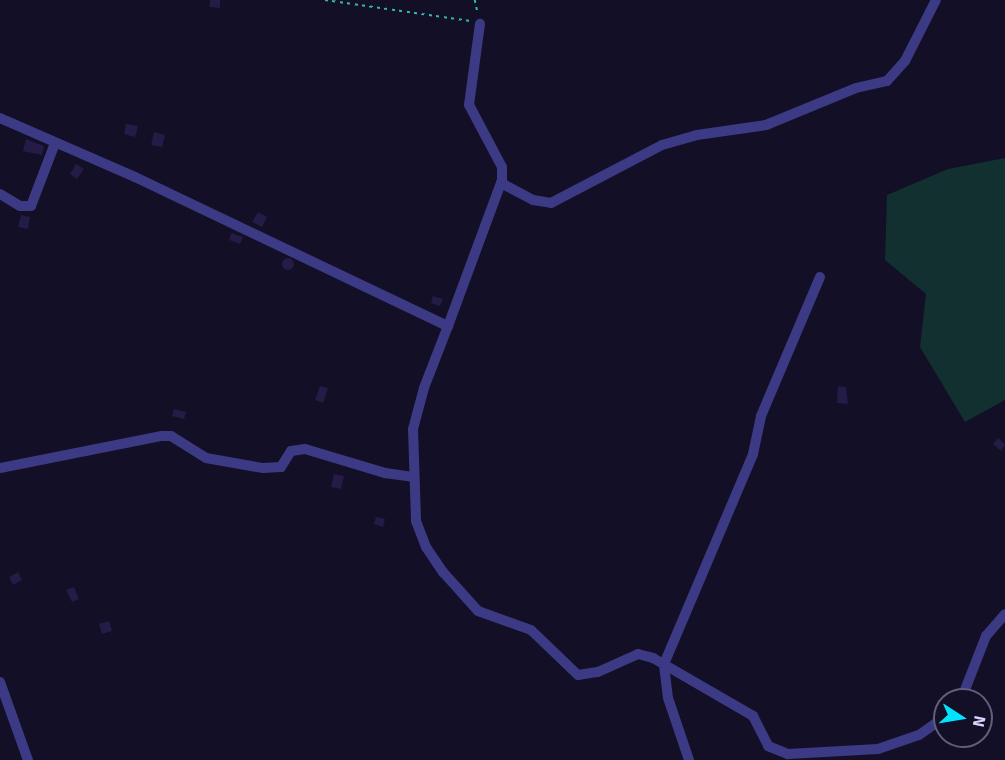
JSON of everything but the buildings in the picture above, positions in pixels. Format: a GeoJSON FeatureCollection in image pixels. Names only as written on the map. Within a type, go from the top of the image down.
{"type":"FeatureCollection","features":[{"type":"Feature","properties":{"kind":"street"},"geometry":{"type":"LineString","coordinates":[[501,183],[533,200],[551,203],[662,145],[697,135],[766,124],[856,88],[887,81],[905,61],[936,0]]}},
{"type":"Feature","properties":{"kind":"street"},"geometry":{"type":"LineString","coordinates":[[480,24],[469,105],[502,167],[501,183],[414,420],[413,477],[416,521],[426,547],[443,572],[478,610],[531,630],[578,675],[598,672],[638,654],[664,664],[753,716],[759,723],[762,739],[774,751],[788,754],[869,755],[919,735],[933,725]]}},
{"type":"Feature","properties":{"kind":"street"},"geometry":{"type":"LineString","coordinates":[[0,118],[448,326]]}},
{"type":"Feature","properties":{"kind":"street"},"geometry":{"type":"LineString","coordinates":[[0,194],[20,206],[31,206],[55,143]]}},
{"type":"Feature","properties":{"kind":"street"},"geometry":{"type":"LineString","coordinates":[[689,760],[668,698],[664,664],[753,454],[761,416],[820,277]]}},
{"type":"Feature","properties":{"kind":"street"},"geometry":{"type":"LineString","coordinates":[[0,468],[171,436],[206,458],[263,468],[281,467],[291,451],[305,449],[385,473],[413,477]]}},
{"type":"Feature","properties":{"kind":"street"},"geometry":{"type":"LineString","coordinates":[[966,688],[986,636],[1005,614]]}},
{"type":"Feature","properties":{"kind":"street"},"geometry":{"type":"LineString","coordinates":[[0,682],[28,760]]}},
{"type":"Feature","properties":{"kind":"path"},"geometry":{"type":"LineString","coordinates":[[324,0],[480,24],[475,0]]}},
{"type":"Feature","properties":{"kind":"green space"},"geometry":{"type":"Polygon","coordinates":[[[1005,158],[1005,400],[965,422],[920,347],[926,294],[885,260],[887,195],[948,169],[1005,158]]]}}]}
